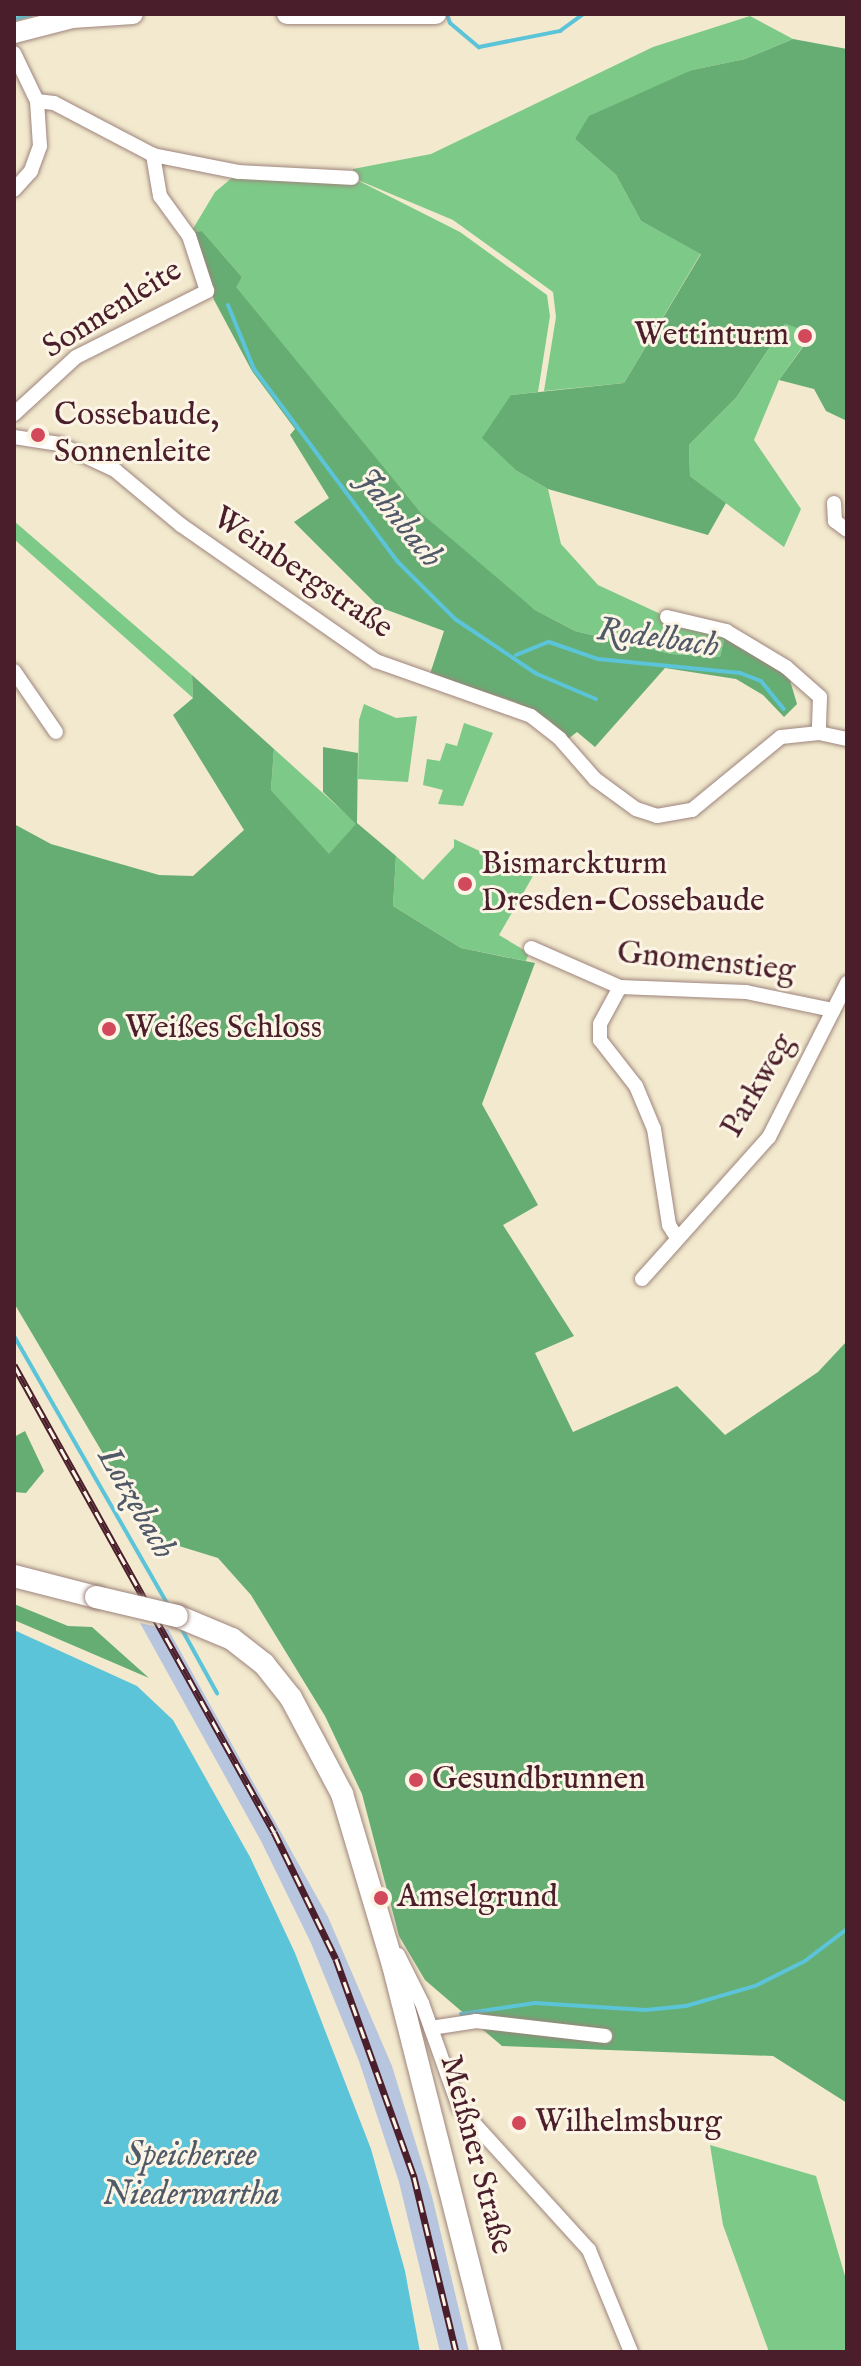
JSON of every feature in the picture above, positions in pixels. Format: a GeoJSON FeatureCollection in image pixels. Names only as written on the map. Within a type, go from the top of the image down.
{"type":"FeatureCollection","features":[{"type":"Feature","properties":{"kind":"main road","name":"Meißner Straße"},"geometry":{"type":"LineString","coordinates":[[14,1576],[177,1616],[232,1639],[264,1664],[284,1688],[342,1794],[369,1878],[491,2352]]}},
{"type":"Feature","properties":{"kind":"street"},"geometry":{"type":"LineString","coordinates":[[14,33],[72,18],[133,14]]}},
{"type":"Feature","properties":{"kind":"street"},"geometry":{"type":"LineString","coordinates":[[287,14],[428,15]]}},
{"type":"Feature","properties":{"kind":"street"},"geometry":{"type":"LineString","coordinates":[[14,53],[37,101],[38,159],[14,190]]}},
{"type":"Feature","properties":{"kind":"street"},"geometry":{"type":"LineString","coordinates":[[37,101],[54,103],[153,155],[239,172],[352,178]]}},
{"type":"Feature","properties":{"kind":"street","name":"Sonnenleite"},"geometry":{"type":"LineString","coordinates":[[14,414],[76,357],[207,291],[189,236],[160,196],[153,155]]}},
{"type":"Feature","properties":{"kind":"street","name":"Weinbergstraße"},"geometry":{"type":"LineString","coordinates":[[14,437],[59,444],[115,470],[181,525],[376,661],[531,716],[560,739],[595,779],[636,809],[657,816],[692,810],[772,742],[819,733],[847,739]]}},
{"type":"Feature","properties":{"kind":"street"},"geometry":{"type":"LineString","coordinates":[[834,503],[835,521],[847,530]]}},
{"type":"Feature","properties":{"kind":"street"},"geometry":{"type":"LineString","coordinates":[[667,617],[726,631],[786,667],[820,697],[819,733]]}},
{"type":"Feature","properties":{"kind":"street"},"geometry":{"type":"LineString","coordinates":[[14,671],[56,732]]}},
{"type":"Feature","properties":{"kind":"street","name":"Gnomenstieg"},"geometry":{"type":"LineString","coordinates":[[531,948],[620,987],[746,992],[833,1010]]}},
{"type":"Feature","properties":{"kind":"street","name":"Parkweg"},"geometry":{"type":"LineString","coordinates":[[642,1279],[769,1137],[847,983]]}},
{"type":"Feature","properties":{"kind":"street"},"geometry":{"type":"LineString","coordinates":[[620,987],[600,1024],[600,1040],[636,1086],[654,1129],[669,1225],[677,1238]]}},
{"type":"Feature","properties":{"kind":"street"},"geometry":{"type":"LineString","coordinates":[[387,1943],[395,1948],[431,2028],[459,2107],[472,2127],[589,2250],[631,2352]]}},
{"type":"Feature","properties":{"kind":"street"},"geometry":{"type":"LineString","coordinates":[[431,2028],[476,2021],[605,2036]]}},
{"type":"Feature","properties":{"kind":"shaded area"},"geometry":{"type":"Polygon","coordinates":[[[140,1623],[168,1629],[328,1917],[392,2066],[432,2196],[469,2352],[440,2352],[399,2182],[359,2061],[311,1943],[261,1841],[140,1623]]]}},
{"type":"Feature","properties":{"kind":"green space"},"geometry":{"type":"Polygon","coordinates":[[[750,16],[793,39],[745,59],[692,70],[575,139],[616,175],[641,221],[701,253],[624,383],[544,391],[556,317],[553,292],[453,220],[353,178],[460,232],[547,295],[550,316],[538,392],[511,395],[517,471],[548,489],[561,544],[598,585],[667,617],[726,631],[720,657],[671,654],[575,631],[535,610],[467,556],[422,514],[278,341],[235,287],[242,277],[202,231],[191,232],[215,192],[239,172],[352,177],[353,169],[431,154],[653,47],[750,16]]]}},
{"type":"Feature","properties":{"kind":"green space"},"geometry":{"type":"Polygon","coordinates":[[[793,39],[847,49],[847,421],[826,411],[814,389],[779,380],[813,333],[785,324],[736,398],[689,445],[690,476],[726,503],[708,535],[548,489],[517,471],[482,438],[511,395],[624,383],[701,254],[641,221],[616,175],[575,139],[589,116],[692,70],[745,59],[793,39]]]}},
{"type":"Feature","properties":{"kind":"green space"},"geometry":{"type":"Polygon","coordinates":[[[202,231],[242,277],[236,287],[422,514],[535,610],[575,631],[671,654],[720,657],[726,631],[786,667],[797,704],[784,717],[763,695],[736,679],[665,668],[595,747],[577,732],[568,739],[549,720],[515,702],[430,674],[444,631],[379,607],[294,522],[329,498],[290,435],[295,429],[252,371],[214,300],[191,232],[202,231]]]}},
{"type":"Feature","properties":{"kind":"green space"},"geometry":{"type":"Polygon","coordinates":[[[785,324],[813,332],[779,380],[754,440],[801,509],[784,547],[690,476],[689,445],[736,398],[785,324]]]}},
{"type":"Feature","properties":{"kind":"green space"},"geometry":{"type":"Polygon","coordinates":[[[14,521],[192,675],[193,698],[14,539],[14,521]]]}},
{"type":"Feature","properties":{"kind":"green space"},"geometry":{"type":"Polygon","coordinates":[[[192,675],[274,749],[271,790],[329,854],[356,824],[323,792],[323,747],[358,753],[357,823],[396,856],[393,906],[461,948],[535,963],[482,1104],[538,1205],[503,1225],[574,1336],[535,1353],[573,1432],[677,1386],[725,1435],[818,1372],[847,1341],[847,2103],[773,2056],[502,2046],[425,1980],[399,1936],[362,1794],[325,1716],[251,1595],[218,1558],[153,1538],[14,1303],[14,824],[51,844],[159,875],[193,876],[244,830],[173,715],[193,698],[192,675]]]}},
{"type":"Feature","properties":{"kind":"green space"},"geometry":{"type":"Polygon","coordinates":[[[364,704],[396,718],[417,716],[408,782],[358,779],[359,720],[364,704]]]}},
{"type":"Feature","properties":{"kind":"green space"},"geometry":{"type":"Polygon","coordinates":[[[464,723],[493,733],[463,806],[438,804],[443,790],[423,785],[427,759],[440,761],[446,743],[457,746],[464,723]]]}},
{"type":"Feature","properties":{"kind":"green space"},"geometry":{"type":"Polygon","coordinates":[[[274,749],[357,824],[329,855],[271,790],[274,749]]]}},
{"type":"Feature","properties":{"kind":"green space"},"geometry":{"type":"Polygon","coordinates":[[[454,839],[533,876],[499,935],[529,953],[526,961],[461,948],[393,906],[396,856],[423,880],[454,847],[454,839]]]}},
{"type":"Feature","properties":{"kind":"green space"},"geometry":{"type":"Polygon","coordinates":[[[25,1431],[44,1471],[26,1493],[14,1492],[14,1437],[25,1431]]]}},
{"type":"Feature","properties":{"kind":"green space"},"geometry":{"type":"Polygon","coordinates":[[[14,1604],[68,1626],[92,1627],[149,1678],[14,1620],[14,1604]]]}},
{"type":"Feature","properties":{"kind":"green space"},"geometry":{"type":"Polygon","coordinates":[[[710,2145],[816,2176],[847,2283],[847,2352],[769,2352],[723,2225],[710,2145]]]}},
{"type":"Feature","properties":{"kind":"water","name":"Speichersee Niederwartha"},"geometry":{"type":"Polygon","coordinates":[[[14,1630],[137,1686],[173,1720],[250,1857],[295,1953],[371,2149],[405,2271],[420,2352],[14,2352],[14,1630]]]}},
{"type":"Feature","properties":{"kind":"waterway","name":"Lotzebach"},"geometry":{"type":"LineString","coordinates":[[14,19],[34,14]]}},
{"type":"Feature","properties":{"kind":"waterway","name":"Lotzebach"},"geometry":{"type":"LineString","coordinates":[[447,14],[450,23],[479,47],[560,31],[583,14]]}},
{"type":"Feature","properties":{"kind":"waterway","name":"Jahnbach"},"geometry":{"type":"LineString","coordinates":[[228,305],[254,369],[398,562],[455,619],[537,674],[596,699]]}},
{"type":"Feature","properties":{"kind":"waterway","name":"Rodelbach"},"geometry":{"type":"LineString","coordinates":[[516,655],[549,642],[598,659],[740,673],[761,681],[784,709]]}},
{"type":"Feature","properties":{"kind":"waterway","name":"Lotzebach"},"geometry":{"type":"LineString","coordinates":[[14,1336],[168,1605]]}},
{"type":"Feature","properties":{"kind":"waterway","name":"Lotzebach"},"geometry":{"type":"LineString","coordinates":[[180,1626],[217,1693]]}},
{"type":"Feature","properties":{"kind":"waterway"},"geometry":{"type":"LineString","coordinates":[[461,2014],[535,2003],[646,2010],[686,2006],[755,1986],[805,1961],[847,1929]]}},
{"type":"Feature","properties":{"kind":"railway"},"geometry":{"type":"LineString","coordinates":[[14,1365],[274,1832],[336,1959],[414,2177],[456,2352]]}},
{"type":"Feature","properties":{"kind":"place","name":"Wettinturm"},"geometry":{"type":"Point","coordinates":[805,336]}},
{"type":"Feature","properties":{"kind":"place","name":"Cossebaude, Sonnenleite"},"geometry":{"type":"Point","coordinates":[38,435]}},
{"type":"Feature","properties":{"kind":"place","name":"Bismarckturm Dresden-Cossebaude"},"geometry":{"type":"Point","coordinates":[465,884]}},
{"type":"Feature","properties":{"kind":"place","name":"Weißes Schloss"},"geometry":{"type":"Point","coordinates":[109,1029]}},
{"type":"Feature","properties":{"kind":"place","name":"Gesundbrunnen"},"geometry":{"type":"Point","coordinates":[416,1780]}},
{"type":"Feature","properties":{"kind":"place","name":"Amselgrund"},"geometry":{"type":"Point","coordinates":[381,1898]}},
{"type":"Feature","properties":{"kind":"place","name":"Wilhelmsburg"},"geometry":{"type":"Point","coordinates":[519,2123]}}]}
